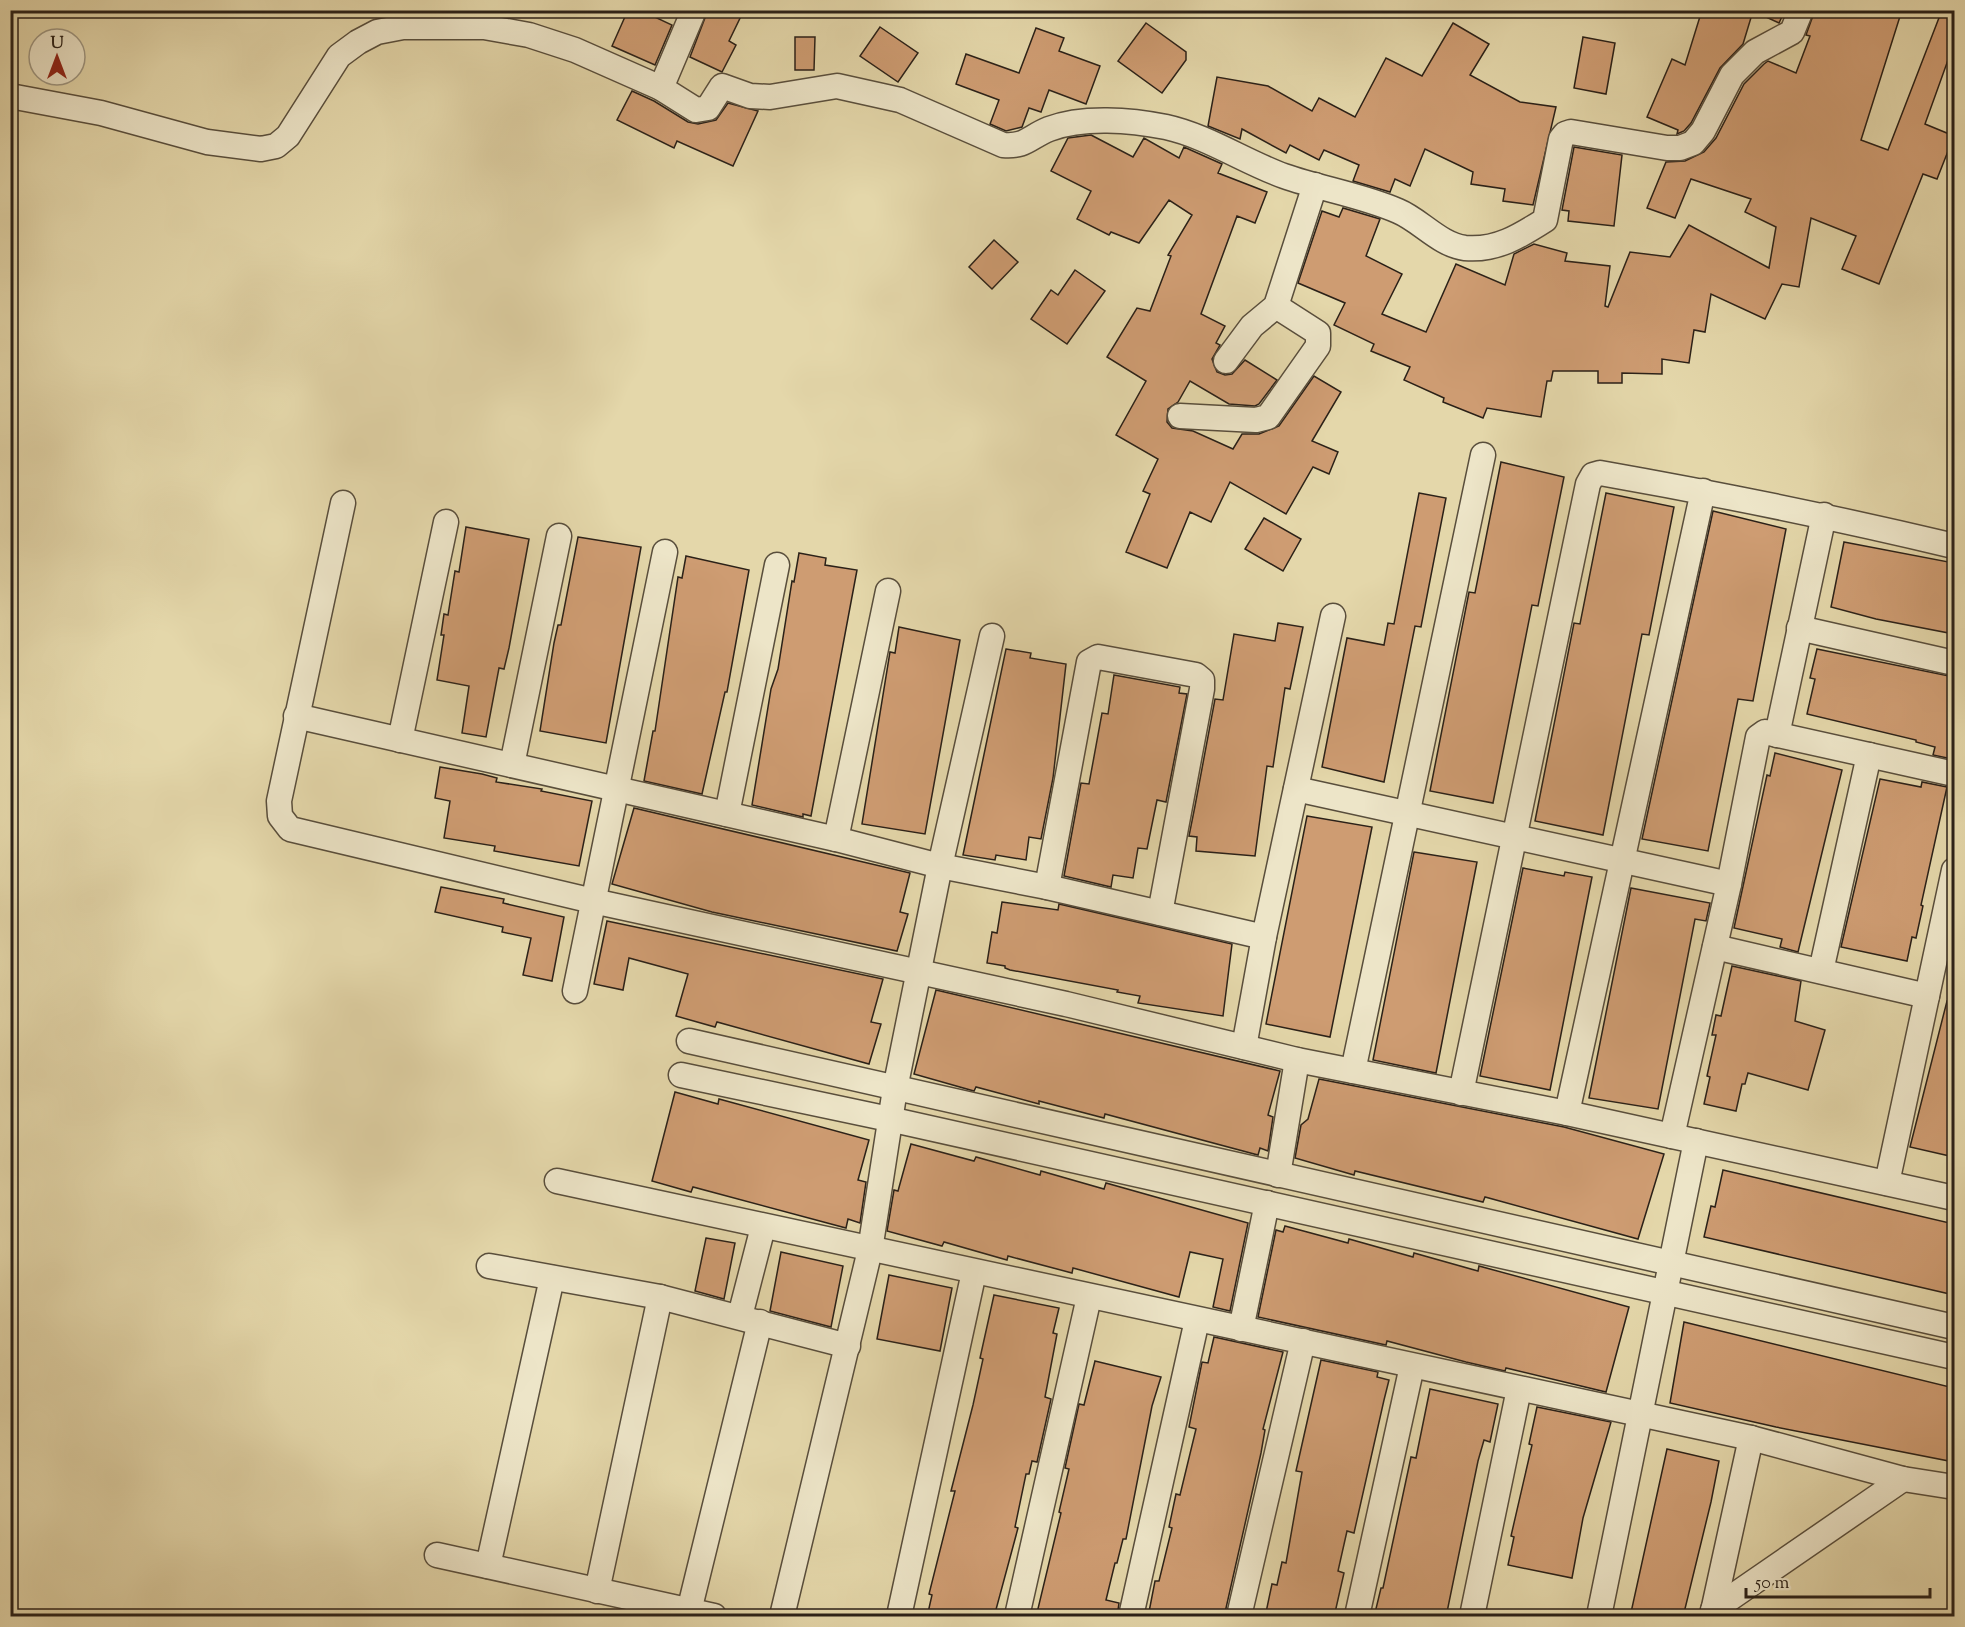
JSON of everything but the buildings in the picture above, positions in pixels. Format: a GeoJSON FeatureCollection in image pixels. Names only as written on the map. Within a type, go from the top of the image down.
{"type":"FeatureCollection","features":[{"type":"Feature","properties":{"kind":"street"},"geometry":{"type":"LineString","coordinates":[[661,88],[694,10]]}},
{"type":"Feature","properties":{"kind":"street"},"geometry":{"type":"LineString","coordinates":[[10,96],[100,113],[207,141],[261,149],[276,146],[288,136],[339,56],[358,42],[377,32],[440,27],[484,27],[530,35],[575,50],[661,88],[696,110],[708,108],[722,86],[750,96],[770,97],[837,86],[900,100],[1003,145],[1016,146],[1049,129],[1083,122],[1166,127],[1191,135],[1284,176],[1399,211],[1448,242],[1462,247],[1498,245],[1525,234],[1545,220],[1561,139],[1565,134],[1571,132],[1667,148],[1680,148],[1693,143],[1703,131],[1732,75],[1755,52],[1792,32],[1801,10]]}},
{"type":"Feature","properties":{"kind":"street"},"geometry":{"type":"LineString","coordinates":[[1226,361],[1252,326],[1276,306],[1314,185]]}},
{"type":"Feature","properties":{"kind":"street"},"geometry":{"type":"LineString","coordinates":[[1180,416],[1256,420],[1271,415],[1318,346],[1320,339],[1318,333],[1276,306]]}},
{"type":"Feature","properties":{"kind":"street"},"geometry":{"type":"LineString","coordinates":[[1353,1071],[1483,455]]}},
{"type":"Feature","properties":{"kind":"street"},"geometry":{"type":"LineString","coordinates":[[1461,1094],[1588,484],[1593,476],[1600,473],[1702,491],[1824,515],[1954,546]]}},
{"type":"Feature","properties":{"kind":"street"},"geometry":{"type":"LineString","coordinates":[[1567,1113],[1702,491]]}},
{"type":"Feature","properties":{"kind":"street"},"geometry":{"type":"LineString","coordinates":[[343,503],[278,808],[280,816],[290,830],[1297,1060],[1567,1113],[1954,1198]]}},
{"type":"Feature","properties":{"kind":"street"},"geometry":{"type":"LineString","coordinates":[[1777,735],[1824,515]]}},
{"type":"Feature","properties":{"kind":"street"},"geometry":{"type":"LineString","coordinates":[[400,740],[446,522]]}},
{"type":"Feature","properties":{"kind":"street"},"geometry":{"type":"LineString","coordinates":[[512,765],[558,536]]}},
{"type":"Feature","properties":{"kind":"street"},"geometry":{"type":"LineString","coordinates":[[575,991],[665,552]]}},
{"type":"Feature","properties":{"kind":"street"},"geometry":{"type":"LineString","coordinates":[[727,814],[777,565]]}},
{"type":"Feature","properties":{"kind":"street"},"geometry":{"type":"LineString","coordinates":[[836,839],[888,591]]}},
{"type":"Feature","properties":{"kind":"street"},"geometry":{"type":"LineString","coordinates":[[1244,1047],[1264,937],[1332,616]]}},
{"type":"Feature","properties":{"kind":"street"},"geometry":{"type":"LineString","coordinates":[[1799,627],[1954,663]]}},
{"type":"Feature","properties":{"kind":"street"},"geometry":{"type":"LineString","coordinates":[[782,1617],[870,1250],[889,1119],[918,972],[992,636]]}},
{"type":"Feature","properties":{"kind":"street"},"geometry":{"type":"LineString","coordinates":[[1047,887],[1089,662],[1098,657],[1196,675],[1202,680],[1203,689],[1160,913]]}},
{"type":"Feature","properties":{"kind":"street"},"geometry":{"type":"LineString","coordinates":[[296,716],[836,839],[940,866],[1047,887],[1264,937]]}},
{"type":"Feature","properties":{"kind":"street"},"geometry":{"type":"LineString","coordinates":[[1672,1136],[1729,884],[1756,742],[1761,733],[1954,774]]}},
{"type":"Feature","properties":{"kind":"street"},"geometry":{"type":"LineString","coordinates":[[1821,971],[1869,755]]}},
{"type":"Feature","properties":{"kind":"street"},"geometry":{"type":"LineString","coordinates":[[1296,789],[1729,884]]}},
{"type":"Feature","properties":{"kind":"street"},"geometry":{"type":"LineString","coordinates":[[1887,1183],[1954,870]]}},
{"type":"Feature","properties":{"kind":"street"},"geometry":{"type":"LineString","coordinates":[[1715,947],[1927,996]]}},
{"type":"Feature","properties":{"kind":"street"},"geometry":{"type":"LineString","coordinates":[[689,1041],[1954,1328]]}},
{"type":"Feature","properties":{"kind":"street"},"geometry":{"type":"LineString","coordinates":[[1278,1175],[1297,1060]]}},
{"type":"Feature","properties":{"kind":"street"},"geometry":{"type":"LineString","coordinates":[[681,1075],[1267,1203],[1954,1358]]}},
{"type":"Feature","properties":{"kind":"street"},"geometry":{"type":"LineString","coordinates":[[1599,1617],[1696,1141]]}},
{"type":"Feature","properties":{"kind":"street"},"geometry":{"type":"LineString","coordinates":[[557,1180],[763,1227],[1751,1438],[1903,1479],[1954,1487]]}},
{"type":"Feature","properties":{"kind":"street"},"geometry":{"type":"LineString","coordinates":[[1241,1329],[1267,1203]]}},
{"type":"Feature","properties":{"kind":"street"},"geometry":{"type":"LineString","coordinates":[[680,1612],[750,1319],[763,1227]]}},
{"type":"Feature","properties":{"kind":"street"},"geometry":{"type":"LineString","coordinates":[[489,1266],[660,1298],[750,1319],[848,1346]]}},
{"type":"Feature","properties":{"kind":"street"},"geometry":{"type":"LineString","coordinates":[[899,1617],[974,1272]]}},
{"type":"Feature","properties":{"kind":"street"},"geometry":{"type":"LineString","coordinates":[[488,1566],[552,1278]]}},
{"type":"Feature","properties":{"kind":"street"},"geometry":{"type":"LineString","coordinates":[[1017,1617],[1089,1297]]}},
{"type":"Feature","properties":{"kind":"street"},"geometry":{"type":"LineString","coordinates":[[597,1590],[660,1298]]}},
{"type":"Feature","properties":{"kind":"street"},"geometry":{"type":"LineString","coordinates":[[1131,1617],[1197,1320]]}},
{"type":"Feature","properties":{"kind":"street"},"geometry":{"type":"LineString","coordinates":[[1239,1617],[1303,1341]]}},
{"type":"Feature","properties":{"kind":"street"},"geometry":{"type":"LineString","coordinates":[[1357,1617],[1412,1366]]}},
{"type":"Feature","properties":{"kind":"street"},"geometry":{"type":"LineString","coordinates":[[1472,1617],[1519,1389]]}},
{"type":"Feature","properties":{"kind":"street"},"geometry":{"type":"LineString","coordinates":[[1712,1613],[1751,1438]]}},
{"type":"Feature","properties":{"kind":"street"},"geometry":{"type":"LineString","coordinates":[[1712,1613],[1903,1479]]}},
{"type":"Feature","properties":{"kind":"street"},"geometry":{"type":"LineString","coordinates":[[437,1555],[597,1590],[680,1612],[714,1617]]}}]}
